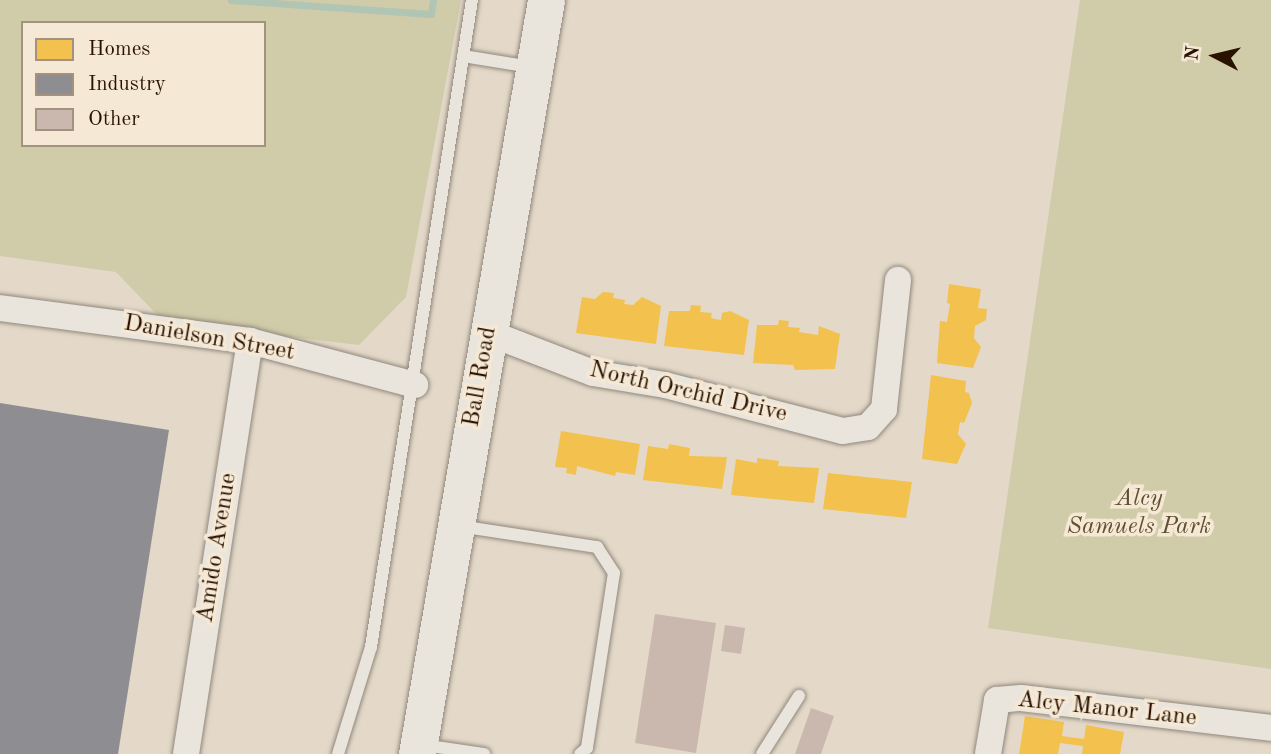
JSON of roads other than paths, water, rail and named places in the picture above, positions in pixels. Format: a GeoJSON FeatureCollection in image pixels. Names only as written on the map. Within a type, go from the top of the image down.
{"type":"FeatureCollection","features":[{"type":"Feature","properties":{"kind":"main road","name":"Ball Road"},"geometry":{"type":"LineString","coordinates":[[418,749],[547,0]]}},
{"type":"Feature","properties":{"kind":"street","name":"North Orchid Drive"},"geometry":{"type":"LineString","coordinates":[[489,333],[593,373],[665,385],[844,431],[868,427],[884,409],[898,280]]}},
{"type":"Feature","properties":{"kind":"street","name":"Danielson Street"},"geometry":{"type":"LineString","coordinates":[[0,308],[250,341],[415,385]]}},
{"type":"Feature","properties":{"kind":"street","name":"Amido Avenue"},"geometry":{"type":"LineString","coordinates":[[186,754],[250,341]]}},
{"type":"Feature","properties":{"kind":"street","name":"Alcy Manor Lane"},"geometry":{"type":"LineString","coordinates":[[988,754],[997,699],[1021,698],[1271,728]]}},
{"type":"Feature","properties":{"kind":"lane"},"geometry":{"type":"LineString","coordinates":[[338,754],[371,648],[415,385],[472,0]]}},
{"type":"Feature","properties":{"kind":"lane"},"geometry":{"type":"LineString","coordinates":[[463,56],[535,68]]}},
{"type":"Feature","properties":{"kind":"lane"},"geometry":{"type":"LineString","coordinates":[[455,526],[597,547],[614,573],[587,748],[580,754]]}},
{"type":"Feature","properties":{"kind":"lane"},"geometry":{"type":"LineString","coordinates":[[762,754],[799,696]]}},
{"type":"Feature","properties":{"kind":"lane"},"geometry":{"type":"LineString","coordinates":[[418,749],[484,754]]}},
{"type":"Feature","properties":{"kind":"waterway"},"geometry":{"type":"LineString","coordinates":[[231,0],[431,14],[433,0]]}},
{"type":"Feature","properties":{"kind":"park label","name":"Alcy Samuels Park"},"geometry":{"type":"Point","coordinates":[1139,514]}}]}
